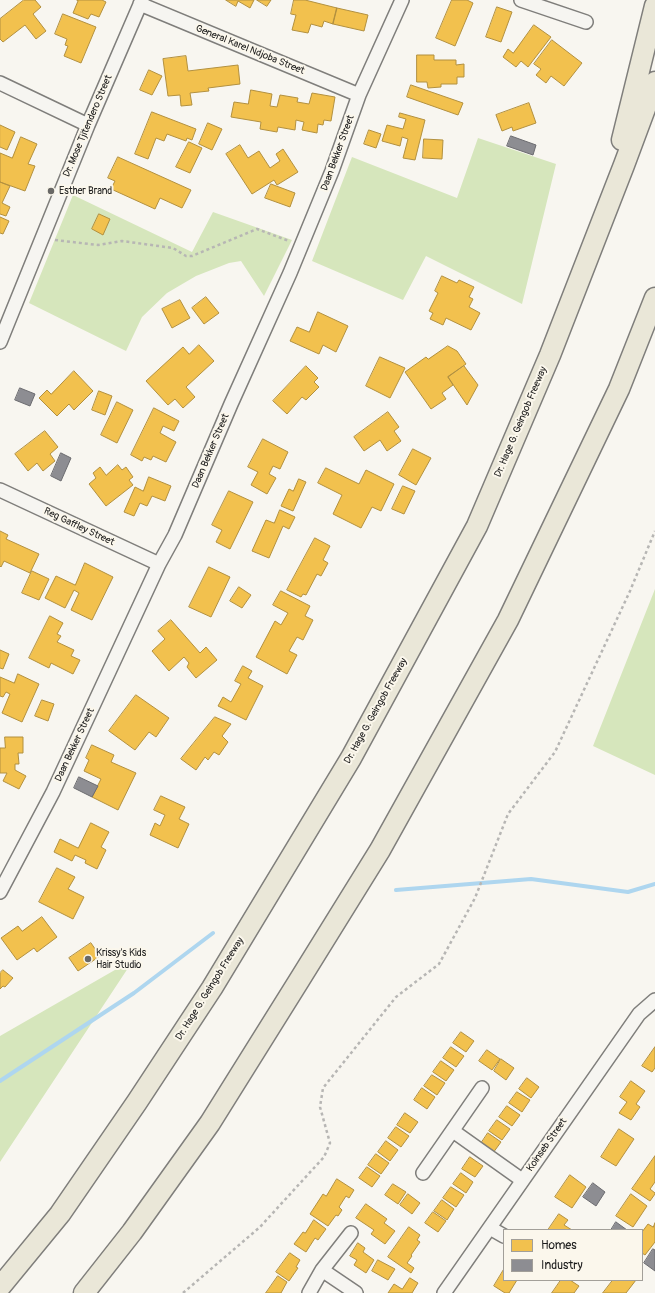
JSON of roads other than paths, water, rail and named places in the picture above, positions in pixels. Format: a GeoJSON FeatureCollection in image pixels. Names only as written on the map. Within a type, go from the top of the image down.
{"type":"FeatureCollection","features":[{"type":"Feature","properties":{"kind":"highway"},"geometry":{"type":"LineString","coordinates":[[601,226],[655,6]]}},
{"type":"Feature","properties":{"kind":"highway","name":"Dr. Hage G. Geingob Freeway"},"geometry":{"type":"LineString","coordinates":[[0,1287],[60,1214],[137,1102],[212,988],[351,758],[476,526],[550,355],[601,226],[655,82]]}},
{"type":"Feature","properties":{"kind":"highway"},"geometry":{"type":"LineString","coordinates":[[84,1293],[132,1232],[210,1123],[380,850],[508,620],[619,388],[655,298]]}},
{"type":"Feature","properties":{"kind":"street","name":"Daan Bekker Street"},"geometry":{"type":"LineString","coordinates":[[0,892],[53,792],[159,564],[175,535],[231,404],[290,274],[332,171],[359,95],[402,0]]}},
{"type":"Feature","properties":{"kind":"street"},"geometry":{"type":"LineString","coordinates":[[521,0],[586,22]]}},
{"type":"Feature","properties":{"kind":"street","name":"General Karel Ndjoba Street"},"geometry":{"type":"LineString","coordinates":[[141,2],[359,95]]}},
{"type":"Feature","properties":{"kind":"street","name":"Dr. Mose Tjitendero Street"},"geometry":{"type":"LineString","coordinates":[[0,342],[3,328],[42,239],[88,125],[141,2]]}},
{"type":"Feature","properties":{"kind":"street"},"geometry":{"type":"LineString","coordinates":[[0,83],[88,125]]}},
{"type":"Feature","properties":{"kind":"street","name":"Reg Gaffley Street"},"geometry":{"type":"LineString","coordinates":[[0,490],[159,564]]}},
{"type":"Feature","properties":{"kind":"street","name":"Koinseb Street"},"geometry":{"type":"LineString","coordinates":[[444,1293],[639,1014],[655,1000]]}},
{"type":"Feature","properties":{"kind":"street"},"geometry":{"type":"LineString","coordinates":[[423,1173],[482,1088]]}},
{"type":"Feature","properties":{"kind":"street"},"geometry":{"type":"LineString","coordinates":[[453,1131],[522,1180]]}},
{"type":"Feature","properties":{"kind":"street"},"geometry":{"type":"LineString","coordinates":[[490,1228],[503,1235]]}},
{"type":"Feature","properties":{"kind":"street"},"geometry":{"type":"LineString","coordinates":[[308,1293],[322,1270],[351,1233]]}},
{"type":"Feature","properties":{"kind":"street"},"geometry":{"type":"LineString","coordinates":[[322,1270],[356,1293]]}},
{"type":"Feature","properties":{"kind":"waterway"},"geometry":{"type":"LineString","coordinates":[[396,890],[531,879],[628,892],[655,884]]}},
{"type":"Feature","properties":{"kind":"waterway"},"geometry":{"type":"LineString","coordinates":[[0,1081],[134,993],[213,933]]}},
{"type":"Feature","properties":{"kind":"place","name":"Esther Brand"},"geometry":{"type":"Point","coordinates":[51,191]}},
{"type":"Feature","properties":{"kind":"place","name":"Krissy's Kids Hair Studio"},"geometry":{"type":"Point","coordinates":[88,959]}}]}
